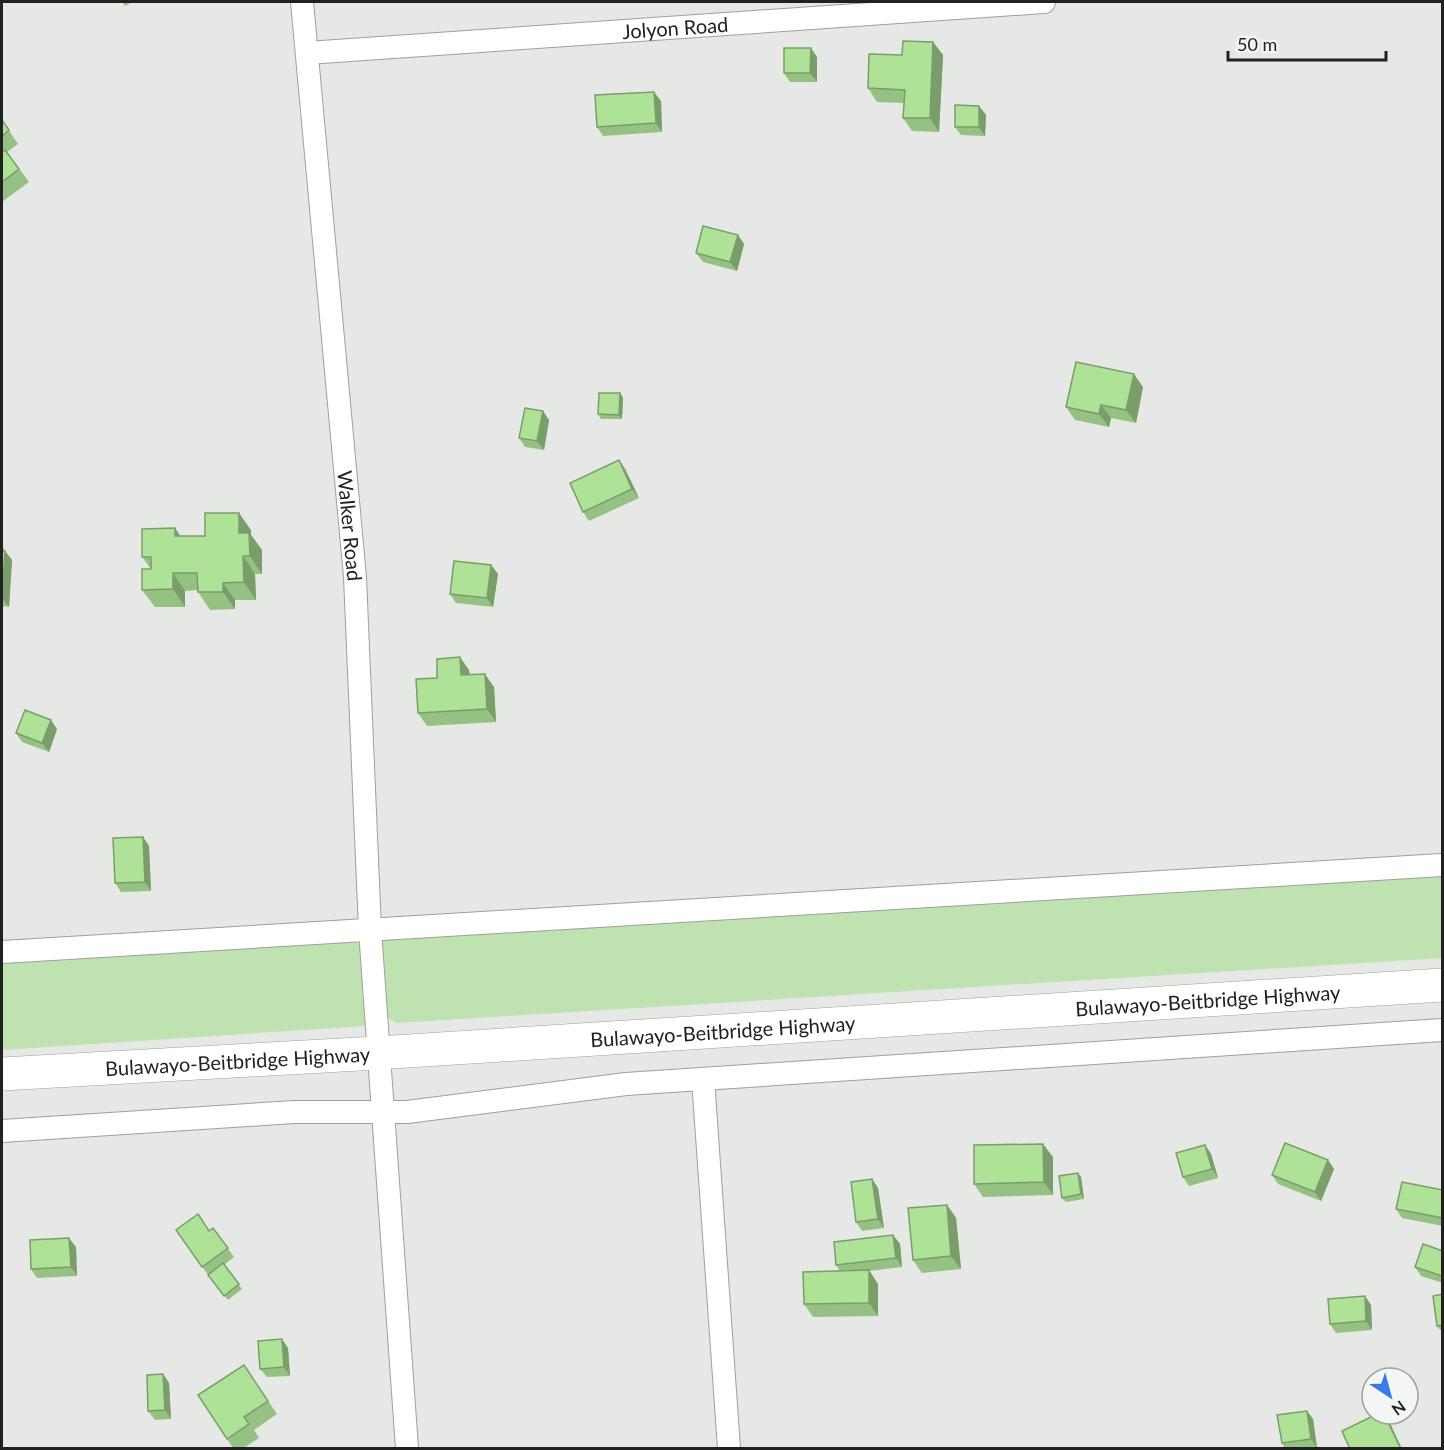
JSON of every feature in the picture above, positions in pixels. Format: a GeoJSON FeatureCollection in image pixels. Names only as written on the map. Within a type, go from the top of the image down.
{"type":"FeatureCollection","features":[{"type":"Feature","properties":{"kind":"highway","name":"Bulawayo-Beitbridge Highway"},"geometry":{"type":"LineString","coordinates":[[2,1074],[378,1053],[1443,986]]}},
{"type":"Feature","properties":{"kind":"street","name":"Walker Road"},"geometry":{"type":"LineString","coordinates":[[302,2],[356,577],[370,930],[407,1449]]}},
{"type":"Feature","properties":{"kind":"street","name":"Jolyon Road"},"geometry":{"type":"LineString","coordinates":[[307,53],[1044,2]]}},
{"type":"Feature","properties":{"kind":"street"},"geometry":{"type":"LineString","coordinates":[[2,952],[1443,865]]}},
{"type":"Feature","properties":{"kind":"street"},"geometry":{"type":"LineString","coordinates":[[2,1131],[294,1112],[382,1113],[432,1110],[535,1094],[626,1084],[1443,1030]]}},
{"type":"Feature","properties":{"kind":"street"},"geometry":{"type":"LineString","coordinates":[[703,1079],[729,1449]]}},
{"type":"Feature","properties":{"kind":"green space"},"geometry":{"type":"Polygon","coordinates":[[[1442,871],[1442,958],[396,1023],[382,1013],[376,935],[1442,871]]]}},
{"type":"Feature","properties":{"kind":"green space"},"geometry":{"type":"Polygon","coordinates":[[[353,938],[361,947],[365,1026],[2,1050],[2,959],[353,938]]]}},
{"type":"Feature","properties":{"kind":"building"},"geometry":{"type":"Polygon","coordinates":[[[903,41],[933,42],[930,118],[903,118],[905,90],[868,88],[869,54],[902,55],[903,41]]]}},
{"type":"Feature","properties":{"kind":"building"},"geometry":{"type":"Polygon","coordinates":[[[784,48],[811,48],[810,73],[784,73],[784,48]]]}},
{"type":"Feature","properties":{"kind":"building"},"geometry":{"type":"Polygon","coordinates":[[[654,92],[656,123],[597,127],[595,95],[654,92]]]}},
{"type":"Feature","properties":{"kind":"building"},"geometry":{"type":"Polygon","coordinates":[[[955,105],[979,106],[979,127],[955,127],[955,105]]]}},
{"type":"Feature","properties":{"kind":"building"},"geometry":{"type":"Polygon","coordinates":[[[2,120],[9,130],[2,136],[2,120]]]}},
{"type":"Feature","properties":{"kind":"building"},"geometry":{"type":"Polygon","coordinates":[[[5,150],[19,169],[2,182],[2,152],[5,150]]]}},
{"type":"Feature","properties":{"kind":"building"},"geometry":{"type":"Polygon","coordinates":[[[703,226],[738,235],[730,262],[696,253],[703,226]]]}},
{"type":"Feature","properties":{"kind":"building"},"geometry":{"type":"Polygon","coordinates":[[[1076,362],[1134,374],[1126,410],[1101,405],[1099,414],[1066,407],[1076,362]]]}},
{"type":"Feature","properties":{"kind":"building"},"geometry":{"type":"Polygon","coordinates":[[[599,393],[620,393],[619,415],[598,414],[599,393]]]}},
{"type":"Feature","properties":{"kind":"building"},"geometry":{"type":"Polygon","coordinates":[[[525,408],[543,411],[537,441],[519,438],[525,408]]]}},
{"type":"Feature","properties":{"kind":"building"},"geometry":{"type":"Polygon","coordinates":[[[619,460],[632,489],[583,512],[570,483],[619,460]]]}},
{"type":"Feature","properties":{"kind":"building"},"geometry":{"type":"Polygon","coordinates":[[[205,513],[239,513],[239,533],[249,533],[250,556],[243,556],[244,582],[223,583],[223,592],[198,592],[197,573],[173,573],[173,589],[142,590],[142,569],[151,569],[151,557],[142,557],[142,529],[175,528],[175,536],[205,536],[205,513]]]}},
{"type":"Feature","properties":{"kind":"building"},"geometry":{"type":"Polygon","coordinates":[[[2,551],[5,551],[2,598],[2,551]]]}},
{"type":"Feature","properties":{"kind":"building"},"geometry":{"type":"Polygon","coordinates":[[[454,561],[491,565],[487,598],[450,594],[454,561]]]}},
{"type":"Feature","properties":{"kind":"building"},"geometry":{"type":"Polygon","coordinates":[[[460,657],[461,675],[485,674],[487,709],[418,713],[416,679],[437,678],[437,659],[460,657]]]}},
{"type":"Feature","properties":{"kind":"building"},"geometry":{"type":"Polygon","coordinates":[[[25,710],[51,720],[42,743],[16,733],[25,710]]]}},
{"type":"Feature","properties":{"kind":"building"},"geometry":{"type":"Polygon","coordinates":[[[143,837],[145,882],[115,883],[113,838],[143,837]]]}},
{"type":"Feature","properties":{"kind":"building"},"geometry":{"type":"Polygon","coordinates":[[[1285,1143],[1328,1160],[1315,1192],[1272,1175],[1285,1143]]]}},
{"type":"Feature","properties":{"kind":"building"},"geometry":{"type":"Polygon","coordinates":[[[1043,1144],[1044,1182],[974,1184],[974,1145],[1043,1144]]]}},
{"type":"Feature","properties":{"kind":"building"},"geometry":{"type":"Polygon","coordinates":[[[1205,1145],[1212,1169],[1183,1177],[1176,1153],[1205,1145]]]}},
{"type":"Feature","properties":{"kind":"building"},"geometry":{"type":"Polygon","coordinates":[[[1078,1173],[1081,1194],[1062,1198],[1059,1176],[1078,1173]]]}},
{"type":"Feature","properties":{"kind":"building"},"geometry":{"type":"Polygon","coordinates":[[[872,1179],[878,1219],[856,1222],[851,1182],[872,1179]]]}},
{"type":"Feature","properties":{"kind":"building"},"geometry":{"type":"Polygon","coordinates":[[[1402,1182],[1443,1190],[1443,1218],[1396,1209],[1402,1182]]]}},
{"type":"Feature","properties":{"kind":"building"},"geometry":{"type":"Polygon","coordinates":[[[947,1205],[951,1256],[913,1260],[908,1208],[947,1205]]]}},
{"type":"Feature","properties":{"kind":"building"},"geometry":{"type":"Polygon","coordinates":[[[198,1214],[209,1231],[213,1228],[228,1248],[202,1267],[176,1230],[198,1214]]]}},
{"type":"Feature","properties":{"kind":"building"},"geometry":{"type":"Polygon","coordinates":[[[893,1235],[896,1258],[836,1265],[834,1242],[893,1235]]]}},
{"type":"Feature","properties":{"kind":"building"},"geometry":{"type":"Polygon","coordinates":[[[69,1238],[71,1267],[31,1269],[30,1240],[69,1238]]]}},
{"type":"Feature","properties":{"kind":"building"},"geometry":{"type":"Polygon","coordinates":[[[1423,1244],[1443,1251],[1442,1276],[1415,1267],[1423,1244]]]}},
{"type":"Feature","properties":{"kind":"building"},"geometry":{"type":"Polygon","coordinates":[[[223,1263],[239,1284],[224,1296],[208,1275],[223,1263]]]}},
{"type":"Feature","properties":{"kind":"building"},"geometry":{"type":"Polygon","coordinates":[[[869,1270],[869,1303],[804,1304],[803,1272],[869,1270]]]}},
{"type":"Feature","properties":{"kind":"building"},"geometry":{"type":"Polygon","coordinates":[[[1443,1294],[1443,1325],[1437,1326],[1433,1296],[1443,1294]]]}},
{"type":"Feature","properties":{"kind":"building"},"geometry":{"type":"Polygon","coordinates":[[[1365,1296],[1366,1321],[1330,1324],[1328,1299],[1365,1296]]]}},
{"type":"Feature","properties":{"kind":"building"},"geometry":{"type":"Polygon","coordinates":[[[282,1339],[284,1367],[260,1369],[258,1341],[282,1339]]]}},
{"type":"Feature","properties":{"kind":"building"},"geometry":{"type":"Polygon","coordinates":[[[244,1365],[268,1401],[244,1417],[249,1424],[227,1439],[198,1395],[244,1365]]]}},
{"type":"Feature","properties":{"kind":"building"},"geometry":{"type":"Polygon","coordinates":[[[163,1374],[165,1410],[148,1411],[147,1375],[163,1374]]]}},
{"type":"Feature","properties":{"kind":"building"},"geometry":{"type":"Polygon","coordinates":[[[1307,1411],[1311,1439],[1282,1443],[1277,1415],[1307,1411]]]}},
{"type":"Feature","properties":{"kind":"building"},"geometry":{"type":"Polygon","coordinates":[[[1360,1422],[1360,1426],[1390,1426],[1400,1447],[1397,1449],[1350,1449],[1342,1431],[1360,1422]]]}}]}
